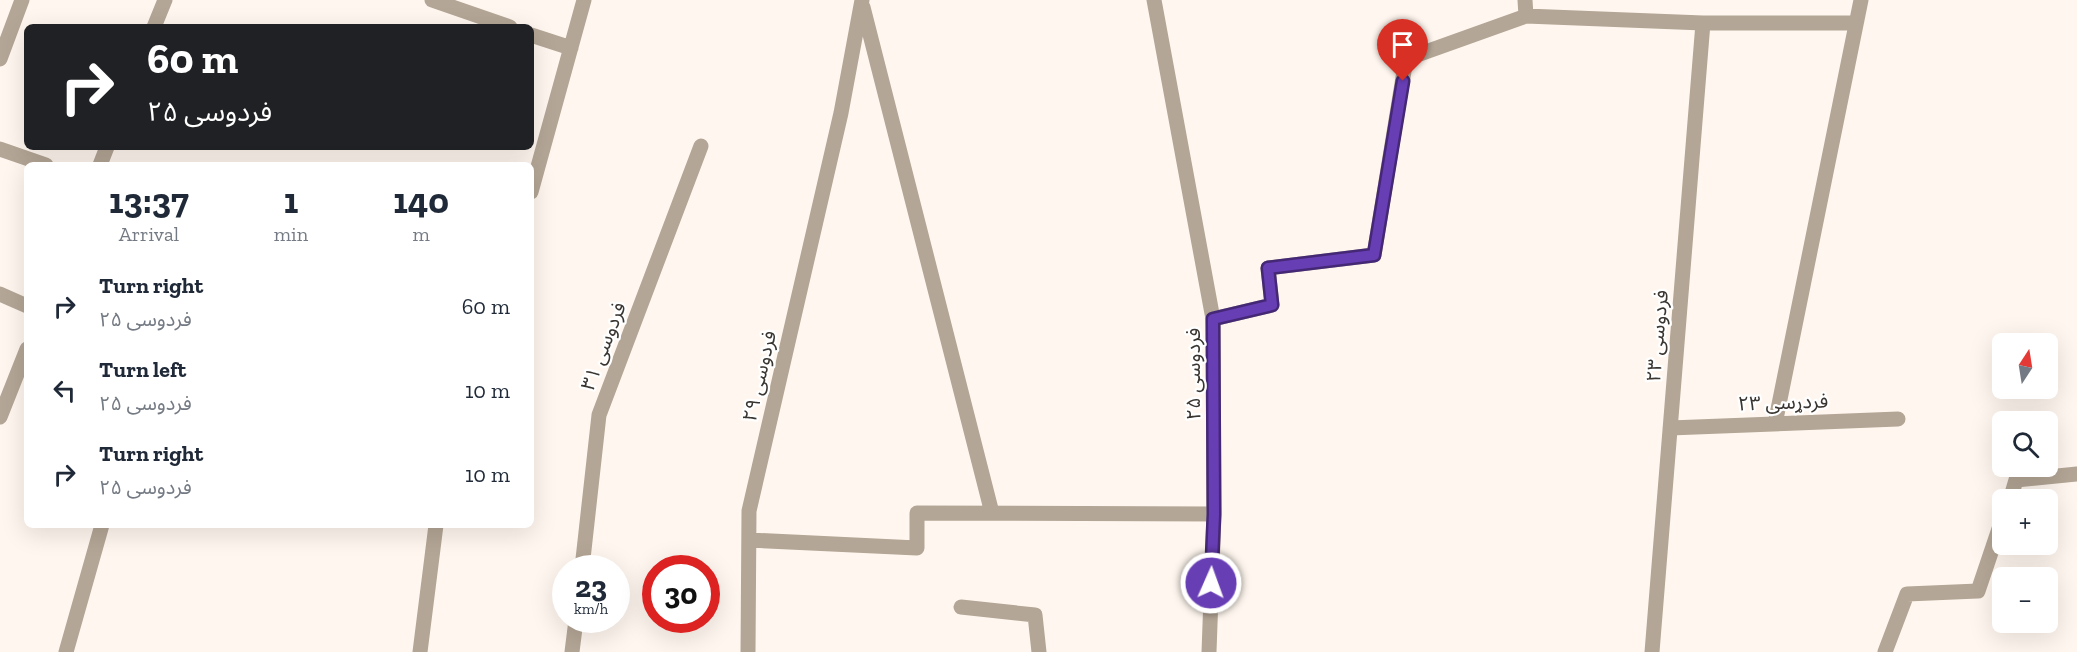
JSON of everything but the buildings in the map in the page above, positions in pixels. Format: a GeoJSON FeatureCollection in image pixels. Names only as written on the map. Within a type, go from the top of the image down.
{"type":"FeatureCollection","features":[{"type":"Feature","properties":{"kind":"street"},"geometry":{"type":"LineString","coordinates":[[0,59],[22,0]]}},
{"type":"Feature","properties":{"kind":"street"},"geometry":{"type":"LineString","coordinates":[[155,24],[165,0]]}},
{"type":"Feature","properties":{"kind":"street"},"geometry":{"type":"LineString","coordinates":[[432,0],[501,24]]}},
{"type":"Feature","properties":{"kind":"street"},"geometry":{"type":"LineString","coordinates":[[534,181],[584,0]]}},
{"type":"Feature","properties":{"kind":"street"},"geometry":{"type":"LineString","coordinates":[[1154,0],[1213,319]]}},
{"type":"Feature","properties":{"kind":"street"},"geometry":{"type":"LineString","coordinates":[[1525,0],[1526,16],[1703,23],[1856,23]]}},
{"type":"Feature","properties":{"kind":"street"},"geometry":{"type":"LineString","coordinates":[[1775,423],[1861,0]]}},
{"type":"Feature","properties":{"kind":"street"},"geometry":{"type":"LineString","coordinates":[[862,1],[992,513]]}},
{"type":"Feature","properties":{"kind":"street","name":"فردوسی ۲۹"},"geometry":{"type":"LineString","coordinates":[[748,652],[749,511],[841,113],[862,1]]}},
{"type":"Feature","properties":{"kind":"street","name":"فردوسی ۲۵"},"geometry":{"type":"LineString","coordinates":[[1209,652],[1214,514],[1213,319],[1272,305],[1268,268],[1374,255],[1406,59],[1526,16]]}},
{"type":"Feature","properties":{"kind":"street","name":"فردوسی ۲۳"},"geometry":{"type":"LineString","coordinates":[[1652,652],[1703,23]]}},
{"type":"Feature","properties":{"kind":"street"},"geometry":{"type":"LineString","coordinates":[[534,35],[571,48]]}},
{"type":"Feature","properties":{"kind":"street","name":"فردوسی ۳۱"},"geometry":{"type":"LineString","coordinates":[[583,555],[599,415],[701,147]]}},
{"type":"Feature","properties":{"kind":"street"},"geometry":{"type":"LineString","coordinates":[[0,149],[37,162]]}},
{"type":"Feature","properties":{"kind":"street"},"geometry":{"type":"LineString","coordinates":[[0,294],[24,305]]}},
{"type":"Feature","properties":{"kind":"street"},"geometry":{"type":"LineString","coordinates":[[0,417],[24,357]]}},
{"type":"Feature","properties":{"kind":"street","name":"فردړسی ۲۳"},"geometry":{"type":"LineString","coordinates":[[1670,428],[1898,419]]}},
{"type":"Feature","properties":{"kind":"street"},"geometry":{"type":"LineString","coordinates":[[2013,489],[2016,480],[2077,474]]}},
{"type":"Feature","properties":{"kind":"street"},"geometry":{"type":"LineString","coordinates":[[749,540],[917,548],[918,513],[1214,514]]}},
{"type":"Feature","properties":{"kind":"street"},"geometry":{"type":"LineString","coordinates":[[66,652],[101,528]]}},
{"type":"Feature","properties":{"kind":"street"},"geometry":{"type":"LineString","coordinates":[[420,652],[436,528]]}},
{"type":"Feature","properties":{"kind":"street"},"geometry":{"type":"LineString","coordinates":[[1886,652],[1907,594],[1978,591],[1992,550]]}},
{"type":"Feature","properties":{"kind":"street"},"geometry":{"type":"LineString","coordinates":[[961,608],[1035,615],[1039,652]]}},
{"type":"Feature","properties":{"kind":"street"},"geometry":{"type":"LineString","coordinates":[[572,652],[574,633]]}},
{"type":"Feature","properties":{"kind":"route"},"geometry":{"type":"LineString","coordinates":[[1211,583],[1214,514],[1213,319],[1272,305],[1268,268],[1374,255],[1403,81]]}}]}
